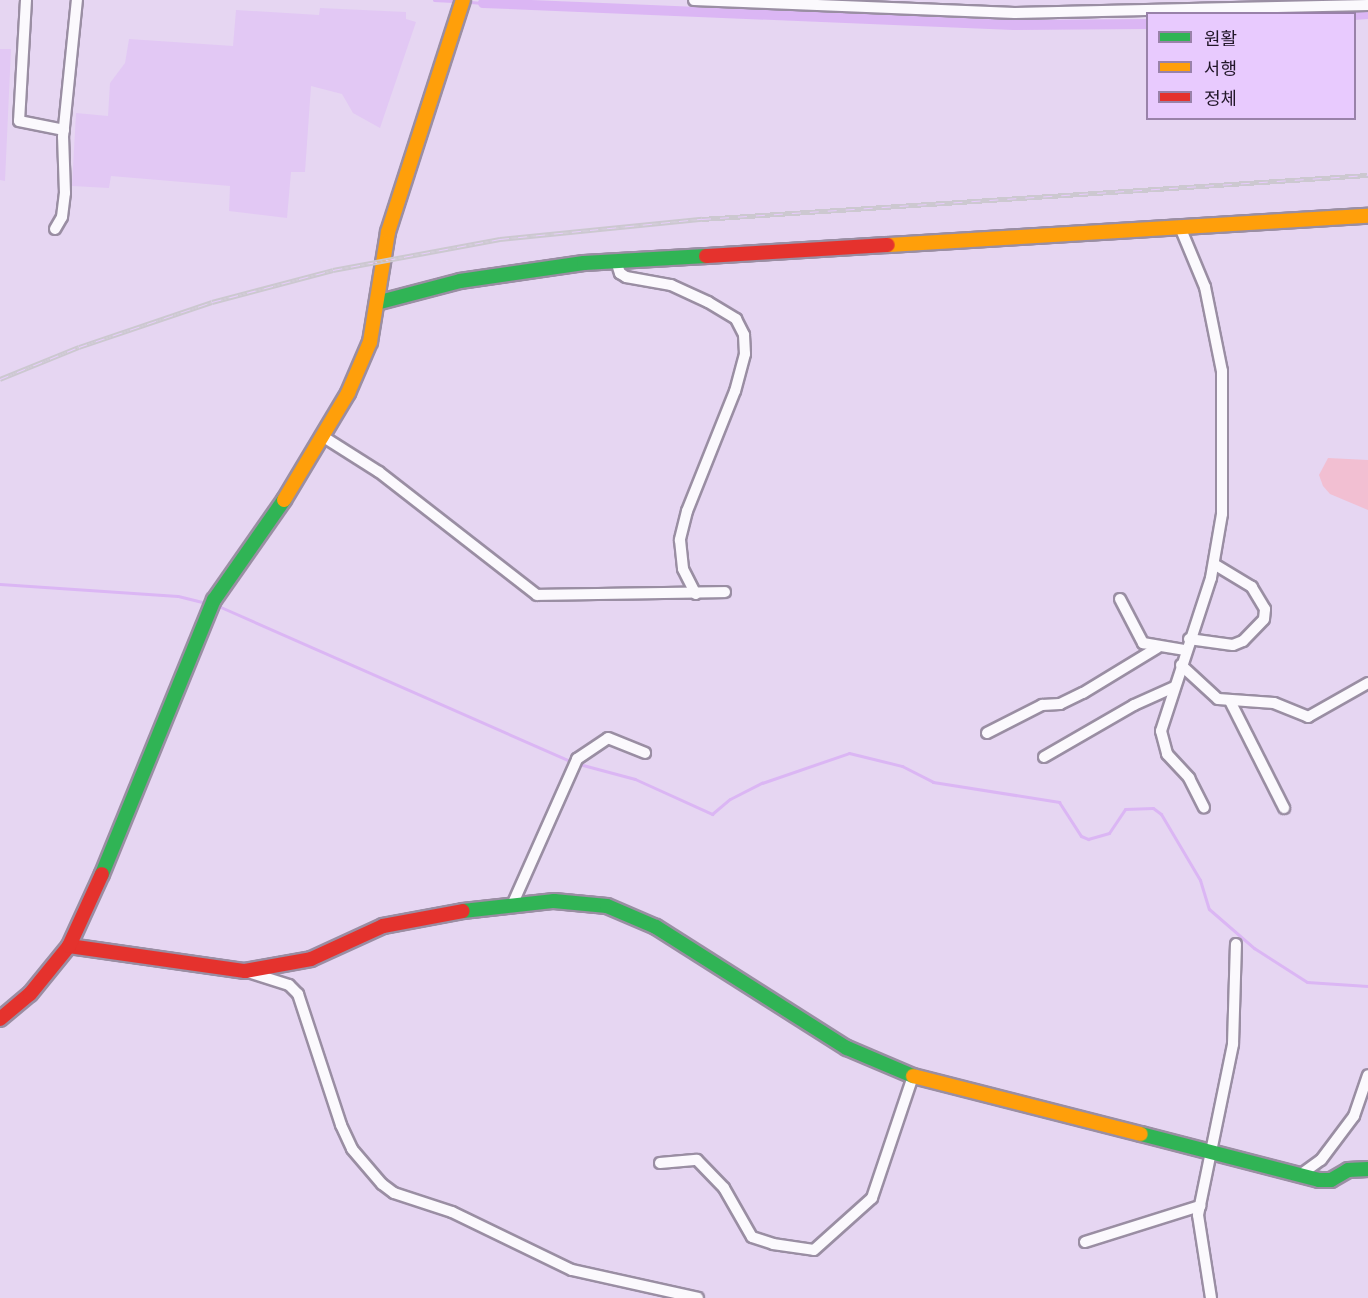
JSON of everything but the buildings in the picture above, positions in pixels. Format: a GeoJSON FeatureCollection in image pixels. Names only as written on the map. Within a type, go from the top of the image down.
{"type":"FeatureCollection","features":[{"type":"Feature","properties":{"kind":"street"},"geometry":{"type":"LineString","coordinates":[[26,0],[19,122],[64,130]]}},
{"type":"Feature","properties":{"kind":"street"},"geometry":{"type":"LineString","coordinates":[[55,229],[62,217],[65,193],[64,130],[77,0]]}},
{"type":"Feature","properties":{"kind":"street"},"geometry":{"type":"LineString","coordinates":[[0,1019],[30,994],[69,946],[92,901],[213,604],[228,576],[266,531],[322,436],[370,342],[380,302],[388,232],[463,0]]}},
{"type":"Feature","properties":{"kind":"street"},"geometry":{"type":"LineString","coordinates":[[694,0],[1015,13],[1368,4]]}},
{"type":"Feature","properties":{"kind":"street"},"geometry":{"type":"LineString","coordinates":[[380,302],[460,281],[616,261],[1368,216]]}},
{"type":"Feature","properties":{"kind":"street"},"geometry":{"type":"LineString","coordinates":[[1180,227],[1205,288],[1222,371],[1221,514],[1214,564],[1174,687],[1162,741],[1204,807]]}},
{"type":"Feature","properties":{"kind":"street"},"geometry":{"type":"LineString","coordinates":[[616,261],[620,273],[626,277],[671,285],[727,313],[736,319],[744,335],[745,354],[735,391],[687,510],[680,540],[683,569],[696,594]]}},
{"type":"Feature","properties":{"kind":"street"},"geometry":{"type":"LineString","coordinates":[[322,436],[379,472],[530,592],[577,596],[725,592]]}},
{"type":"Feature","properties":{"kind":"street"},"geometry":{"type":"LineString","coordinates":[[987,733],[1042,705],[1060,704],[1083,693],[1157,648],[1187,644],[1233,645],[1243,641],[1264,619],[1265,609],[1252,587],[1214,564]]}},
{"type":"Feature","properties":{"kind":"street"},"geometry":{"type":"LineString","coordinates":[[1120,599],[1136,635],[1157,648]]}},
{"type":"Feature","properties":{"kind":"street"},"geometry":{"type":"LineString","coordinates":[[1181,665],[1218,699],[1274,703],[1308,717],[1368,683]]}},
{"type":"Feature","properties":{"kind":"street"},"geometry":{"type":"LineString","coordinates":[[1044,757],[1134,705],[1174,687]]}},
{"type":"Feature","properties":{"kind":"street"},"geometry":{"type":"LineString","coordinates":[[1230,701],[1284,808]]}},
{"type":"Feature","properties":{"kind":"street"},"geometry":{"type":"LineString","coordinates":[[513,903],[574,763],[608,738],[645,753]]}},
{"type":"Feature","properties":{"kind":"street"},"geometry":{"type":"LineString","coordinates":[[245,971],[311,958],[383,926],[513,903],[554,901],[607,906],[656,927],[847,1048],[913,1076],[1300,1175],[1331,1180],[1348,1170],[1368,1169]]}},
{"type":"Feature","properties":{"kind":"street"},"geometry":{"type":"LineString","coordinates":[[1211,1298],[1199,1228],[1200,1206],[1233,1044],[1236,944]]}},
{"type":"Feature","properties":{"kind":"street"},"geometry":{"type":"LineString","coordinates":[[69,946],[245,971],[289,985],[298,994],[352,1149],[369,1172],[394,1193],[452,1212],[572,1270],[698,1298]]}},
{"type":"Feature","properties":{"kind":"street"},"geometry":{"type":"LineString","coordinates":[[1300,1175],[1321,1160],[1342,1134],[1354,1116],[1368,1075]]}},
{"type":"Feature","properties":{"kind":"street"},"geometry":{"type":"LineString","coordinates":[[660,1163],[697,1160],[724,1188],[752,1237],[773,1244],[814,1250],[872,1198],[913,1076]]}},
{"type":"Feature","properties":{"kind":"street"},"geometry":{"type":"LineString","coordinates":[[1085,1242],[1200,1206]]}},
{"type":"Feature","properties":{"kind":"shaded area"},"geometry":{"type":"Polygon","coordinates":[[[320,8],[406,12],[406,19],[416,22],[380,128],[353,113],[342,94],[311,86],[305,172],[291,172],[287,218],[229,211],[230,186],[111,176],[109,188],[72,186],[76,113],[108,116],[110,83],[125,63],[129,39],[233,46],[236,10],[319,15],[320,8]]]}},
{"type":"Feature","properties":{"kind":"shaded area"},"geometry":{"type":"Polygon","coordinates":[[[0,49],[11,49],[5,181],[0,180],[0,49]]]}},
{"type":"Feature","properties":{"kind":"shaded area"},"geometry":{"type":"Polygon","coordinates":[[[1328,458],[1368,460],[1368,510],[1330,494],[1323,486],[1319,475],[1328,458]]]}},
{"type":"Feature","properties":{"kind":"waterway"},"geometry":{"type":"LineString","coordinates":[[434,0],[453,1]]}},
{"type":"Feature","properties":{"kind":"waterway"},"geometry":{"type":"LineString","coordinates":[[470,2],[483,3]]}},
{"type":"Feature","properties":{"kind":"waterway"},"geometry":{"type":"LineString","coordinates":[[483,3],[1014,25],[1146,24]]}},
{"type":"Feature","properties":{"kind":"waterway"},"geometry":{"type":"LineString","coordinates":[[1356,15],[1368,14]]}},
{"type":"Feature","properties":{"kind":"waterway"},"geometry":{"type":"LineString","coordinates":[[0,584],[178,596],[207,603]]}},
{"type":"Feature","properties":{"kind":"waterway"},"geometry":{"type":"LineString","coordinates":[[216,605],[572,762]]}},
{"type":"Feature","properties":{"kind":"waterway"},"geometry":{"type":"LineString","coordinates":[[579,764],[635,779],[712,814],[730,799],[762,783],[849,753],[902,766],[933,782],[1059,802],[1081,836],[1088,839],[1109,833],[1125,809],[1153,808],[1161,814],[1200,880],[1209,909],[1254,948],[1307,982],[1368,986]]}},
{"type":"Feature","properties":{"kind":"railway"},"geometry":{"type":"LineString","coordinates":[[0,379],[79,347],[212,302],[333,270],[500,239],[702,219],[1368,175]]}},
{"type":"Feature","properties":{"kind":"traffic: fast"},"geometry":{"type":"LineString","coordinates":[[380,302],[460,281],[584,263],[706,256]]}},
{"type":"Feature","properties":{"kind":"traffic: fast"},"geometry":{"type":"LineString","coordinates":[[102,874],[214,600],[284,500]]}},
{"type":"Feature","properties":{"kind":"traffic: fast"},"geometry":{"type":"LineString","coordinates":[[463,911],[554,901],[607,906],[656,927],[847,1048],[913,1076]]}},
{"type":"Feature","properties":{"kind":"traffic: fast"},"geometry":{"type":"LineString","coordinates":[[1141,1134],[1319,1180],[1331,1180],[1348,1170],[1368,1169]]}},
{"type":"Feature","properties":{"kind":"traffic: slow"},"geometry":{"type":"LineString","coordinates":[[284,500],[348,393],[370,342],[388,232],[463,0]]}},
{"type":"Feature","properties":{"kind":"traffic: slow"},"geometry":{"type":"LineString","coordinates":[[888,245],[1368,216]]}},
{"type":"Feature","properties":{"kind":"traffic: slow"},"geometry":{"type":"LineString","coordinates":[[913,1076],[1141,1134]]}},
{"type":"Feature","properties":{"kind":"traffic: jam"},"geometry":{"type":"LineString","coordinates":[[706,256],[888,245]]}},
{"type":"Feature","properties":{"kind":"traffic: jam"},"geometry":{"type":"LineString","coordinates":[[0,1019],[30,994],[69,946],[102,874]]}},
{"type":"Feature","properties":{"kind":"traffic: jam"},"geometry":{"type":"LineString","coordinates":[[69,946],[245,971],[311,959],[383,926],[463,911]]}}]}
